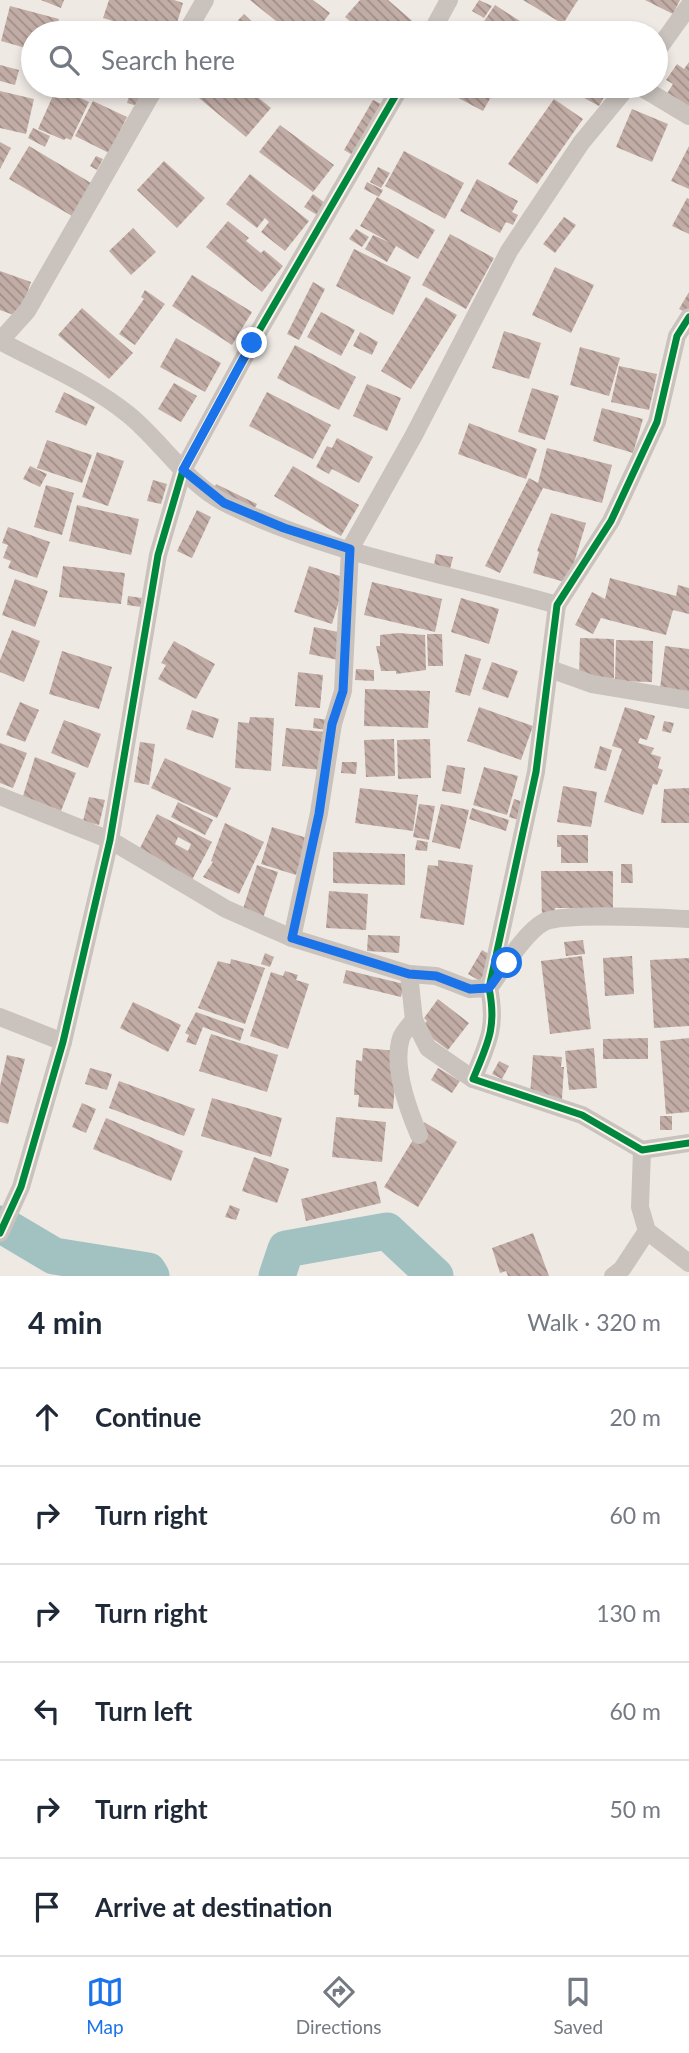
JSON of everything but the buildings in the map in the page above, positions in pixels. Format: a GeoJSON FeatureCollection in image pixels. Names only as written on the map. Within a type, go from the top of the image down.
{"type":"FeatureCollection","features":[{"type":"Feature","properties":{"kind":"street"},"geometry":{"type":"LineString","coordinates":[[193,21],[205,0]]}},
{"type":"Feature","properties":{"kind":"street"},"geometry":{"type":"LineString","coordinates":[[438,21],[449,0]]}},
{"type":"Feature","properties":{"kind":"street"},"geometry":{"type":"LineString","coordinates":[[668,35],[689,6]]}},
{"type":"Feature","properties":{"kind":"street"},"geometry":{"type":"LineString","coordinates":[[149,98],[27,311],[0,341],[96,392],[129,416],[183,470],[224,503],[284,528],[350,549],[557,605]]}},
{"type":"Feature","properties":{"kind":"street"},"geometry":{"type":"LineString","coordinates":[[1,1230],[21,1187],[63,1042],[110,840],[158,555],[183,470],[252,343],[394,98]]}},
{"type":"Feature","properties":{"kind":"street"},"geometry":{"type":"LineString","coordinates":[[292,938],[319,814],[332,724],[343,691],[350,549],[509,251],[581,143],[618,98]]}},
{"type":"Feature","properties":{"kind":"street"},"geometry":{"type":"LineString","coordinates":[[659,98],[689,116]]}},
{"type":"Feature","properties":{"kind":"street"},"geometry":{"type":"LineString","coordinates":[[473,1079],[486,1047],[494,1015],[489,988],[536,772],[557,605],[611,521],[657,422],[677,336],[689,317]]}},
{"type":"Feature","properties":{"kind":"street"},"geometry":{"type":"LineString","coordinates":[[550,669],[592,684],[689,700]]}},
{"type":"Feature","properties":{"kind":"street"},"geometry":{"type":"LineString","coordinates":[[0,796],[110,840],[226,909],[292,938],[409,974],[436,976],[470,989],[489,988],[527,939],[544,922],[579,917],[689,919]]}},
{"type":"Feature","properties":{"kind":"street"},"geometry":{"type":"LineString","coordinates":[[409,974],[414,1020],[428,1048],[473,1079],[582,1115],[642,1150],[689,1143]]}},
{"type":"Feature","properties":{"kind":"street"},"geometry":{"type":"LineString","coordinates":[[0,1017],[63,1042]]}},
{"type":"Feature","properties":{"kind":"street"},"geometry":{"type":"LineString","coordinates":[[414,1020],[401,1038],[400,1075],[407,1107],[419,1135]]}},
{"type":"Feature","properties":{"kind":"street"},"geometry":{"type":"LineString","coordinates":[[642,1150],[640,1207],[647,1230],[689,1263]]}},
{"type":"Feature","properties":{"kind":"street"},"geometry":{"type":"LineString","coordinates":[[613,1276],[622,1269],[647,1230]]}},
{"type":"Feature","properties":{"kind":"waterway"},"geometry":{"type":"LineString","coordinates":[[0,1224],[54,1256],[148,1271],[151,1276]]}},
{"type":"Feature","properties":{"kind":"waterway"},"geometry":{"type":"LineString","coordinates":[[277,1276],[286,1249],[387,1231],[435,1276]]}},
{"type":"Feature","properties":{"kind":"cycle path"},"geometry":{"type":"LineString","coordinates":[[0,1233],[21,1187],[63,1042],[110,840],[158,555],[183,470],[252,343],[394,98]]}},
{"type":"Feature","properties":{"kind":"cycle path"},"geometry":{"type":"LineString","coordinates":[[689,317],[677,336],[657,422],[611,521],[557,605],[536,772],[489,988],[492,1014],[490,1035],[473,1079],[582,1115],[642,1150],[689,1143]]}},
{"type":"Feature","properties":{"kind":"route"},"geometry":{"type":"LineString","coordinates":[[252,343],[183,470],[224,503],[284,528],[350,549],[343,691],[332,724],[319,814],[292,938],[409,974],[436,976],[470,989],[489,988],[507,963]]}}]}
